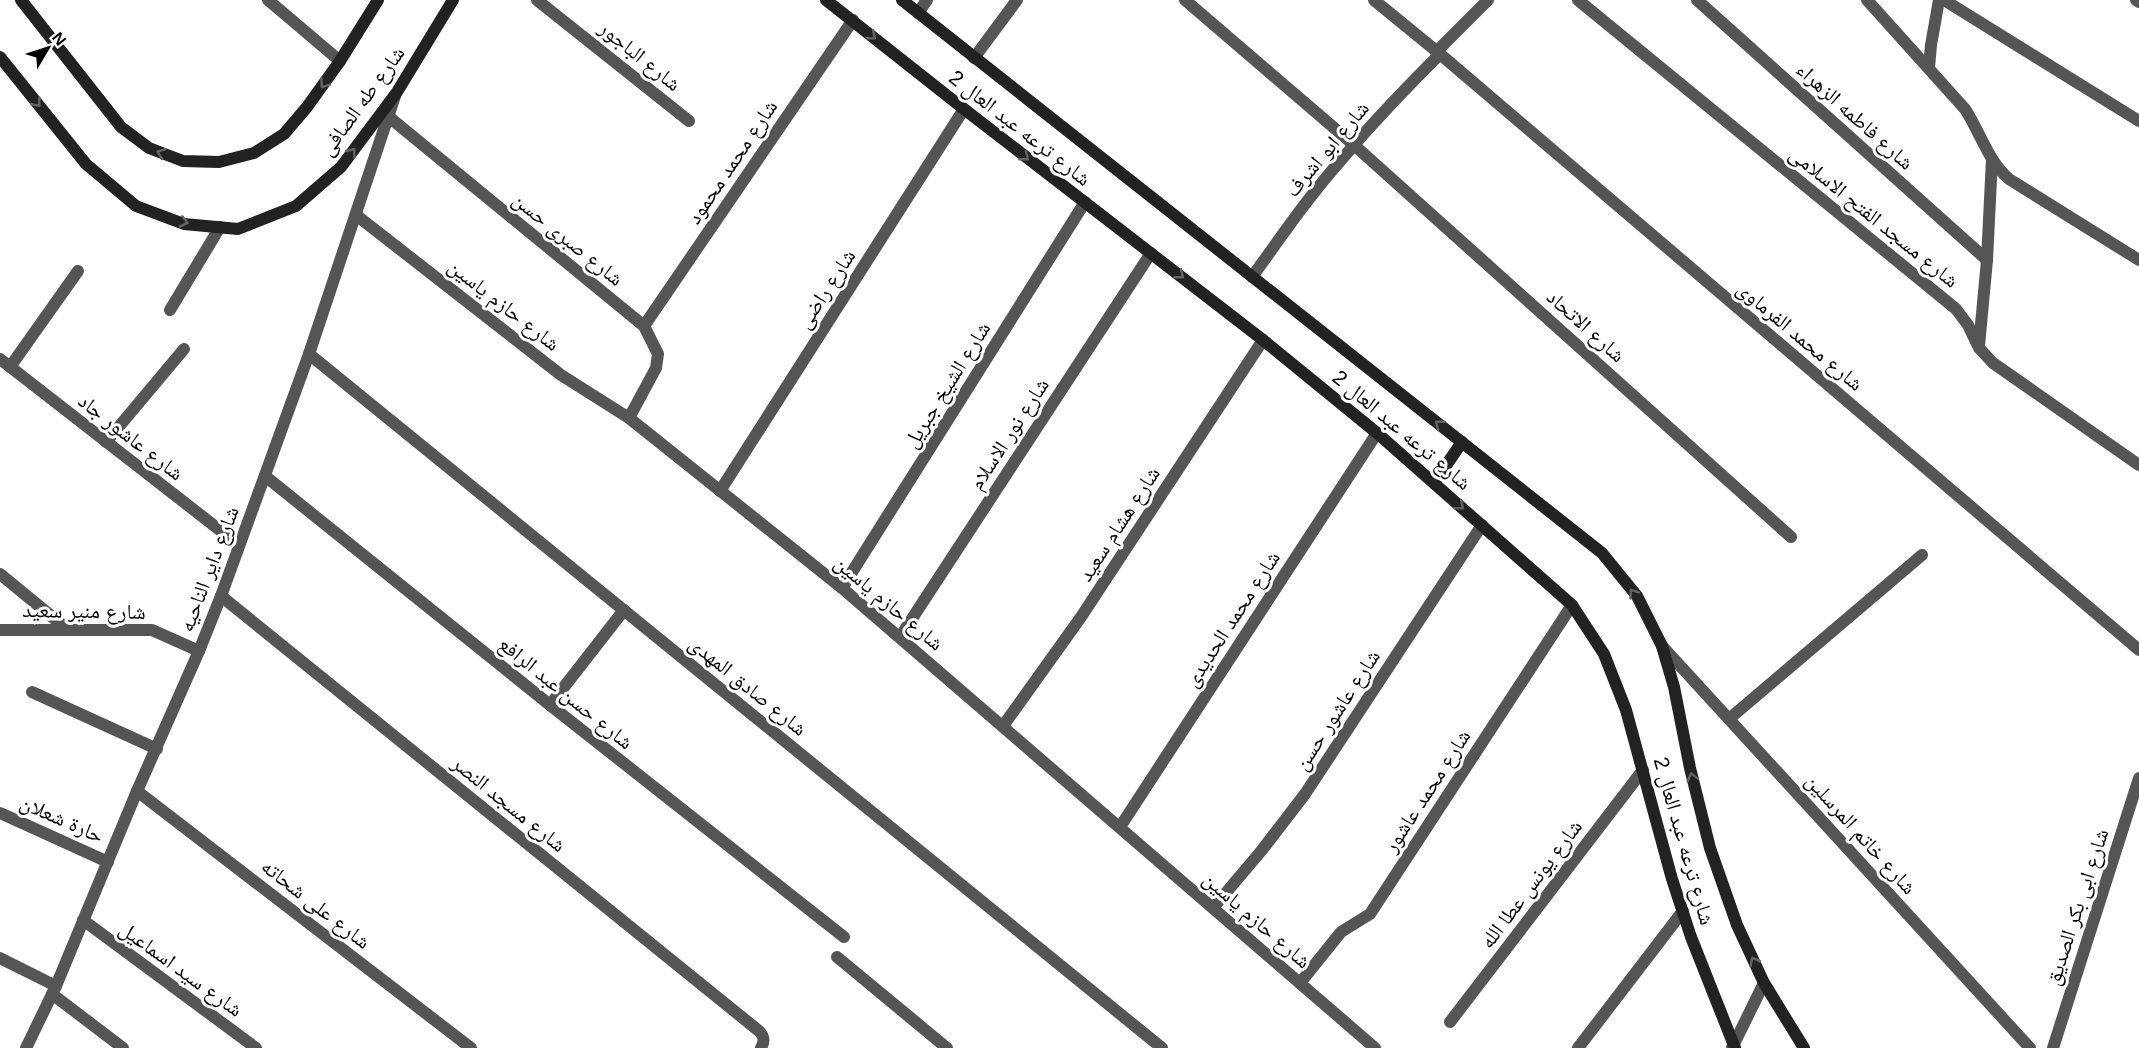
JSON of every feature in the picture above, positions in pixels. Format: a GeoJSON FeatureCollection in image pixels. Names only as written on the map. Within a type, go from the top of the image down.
{"type":"FeatureCollection","features":[{"type":"Feature","properties":{"kind":"street","name":"شارع طه الصافى"},"geometry":{"type":"LineString","coordinates":[[21,0],[121,127],[149,148],[183,161],[219,162],[254,153],[284,134],[307,107],[340,61],[378,0]]}},
{"type":"Feature","properties":{"kind":"street"},"geometry":{"type":"LineString","coordinates":[[268,0],[340,61]]}},
{"type":"Feature","properties":{"kind":"street","name":"شارع طه الصافى"},"geometry":{"type":"LineString","coordinates":[[0,57],[86,164],[136,206],[184,224],[237,229],[296,206],[341,167],[397,92],[453,0]]}},
{"type":"Feature","properties":{"kind":"street","name":"شارع الباجور"},"geometry":{"type":"LineString","coordinates":[[537,0],[689,121]]}},
{"type":"Feature","properties":{"kind":"street","name":"شارع ترعه عبد العال 2"},"geometry":{"type":"LineString","coordinates":[[826,0],[964,110],[1263,340],[1377,433],[1572,605],[1604,654],[1626,710],[1672,879],[1691,937],[1734,1047]]}},
{"type":"Feature","properties":{"kind":"street","name":"شارع ترعه عبد العال 2"},"geometry":{"type":"LineString","coordinates":[[902,0],[1602,553],[1637,596],[1662,646],[1674,687],[1690,768],[1710,848],[1737,925],[1764,983],[1804,1048]]}},
{"type":"Feature","properties":{"kind":"street"},"geometry":{"type":"LineString","coordinates":[[918,13],[927,0]]}},
{"type":"Feature","properties":{"kind":"street"},"geometry":{"type":"LineString","coordinates":[[974,58],[1017,0]]}},
{"type":"Feature","properties":{"kind":"street","name":"شارع الاتحاد"},"geometry":{"type":"LineString","coordinates":[[1185,0],[1354,145],[1791,537]]}},
{"type":"Feature","properties":{"kind":"street","name":"شارع محمد الفرماوى"},"geometry":{"type":"LineString","coordinates":[[1374,0],[2139,650]]}},
{"type":"Feature","properties":{"kind":"street","name":"شارع ابو اشرف"},"geometry":{"type":"LineString","coordinates":[[1252,277],[1294,218],[1354,145],[1488,0]]}},
{"type":"Feature","properties":{"kind":"street","name":"شارع مسجد الفتح الاسلامى"},"geometry":{"type":"LineString","coordinates":[[1578,0],[1956,309],[1968,325],[1979,348],[1993,363],[2139,465]]}},
{"type":"Feature","properties":{"kind":"street","name":"شارع فاطمه الزهراء"},"geometry":{"type":"LineString","coordinates":[[1697,0],[1987,260]]}},
{"type":"Feature","properties":{"kind":"street"},"geometry":{"type":"LineString","coordinates":[[1867,0],[1965,109],[1977,126],[1992,159],[2001,172],[2139,260]]}},
{"type":"Feature","properties":{"kind":"street"},"geometry":{"type":"LineString","coordinates":[[1929,68],[1939,0]]}},
{"type":"Feature","properties":{"kind":"street"},"geometry":{"type":"LineString","coordinates":[[1944,0],[2139,121]]}},
{"type":"Feature","properties":{"kind":"street","name":"شارع محمد محمود"},"geometry":{"type":"LineString","coordinates":[[644,326],[853,20]]}},
{"type":"Feature","properties":{"kind":"street","name":"شارع داير الناحيه"},"geometry":{"type":"LineString","coordinates":[[26,1048],[54,990],[137,791],[200,651],[309,354],[397,92]]}},
{"type":"Feature","properties":{"kind":"street","name":"شارع راضى"},"geometry":{"type":"LineString","coordinates":[[720,490],[964,110]]}},
{"type":"Feature","properties":{"kind":"street","name":"شارع صبرى حسن"},"geometry":{"type":"LineString","coordinates":[[389,117],[644,326],[658,354],[656,368],[629,418]]}},
{"type":"Feature","properties":{"kind":"street"},"geometry":{"type":"LineString","coordinates":[[1979,348],[1987,260],[1992,159]]}},
{"type":"Feature","properties":{"kind":"street","name":"شارع الشيخ جبريل"},"geometry":{"type":"LineString","coordinates":[[842,588],[1085,202]]}},
{"type":"Feature","properties":{"kind":"street","name":"شارع حازم ياسين"},"geometry":{"type":"LineString","coordinates":[[356,214],[561,375],[629,418],[842,588],[1375,1048]]}},
{"type":"Feature","properties":{"kind":"street"},"geometry":{"type":"LineString","coordinates":[[170,310],[220,227]]}},
{"type":"Feature","properties":{"kind":"street","name":"شارع نور الاسلام"},"geometry":{"type":"LineString","coordinates":[[900,637],[1151,252]]}},
{"type":"Feature","properties":{"kind":"street"},"geometry":{"type":"LineString","coordinates":[[5,363],[78,271]]}},
{"type":"Feature","properties":{"kind":"street","name":"شارع هشام سعيد"},"geometry":{"type":"LineString","coordinates":[[1003,726],[1081,617],[1263,340]]}},
{"type":"Feature","properties":{"kind":"street"},"geometry":{"type":"LineString","coordinates":[[106,442],[184,349]]}},
{"type":"Feature","properties":{"kind":"street","name":"شارع صادق المهدى"},"geometry":{"type":"LineString","coordinates":[[309,354],[1162,1048]]}},
{"type":"Feature","properties":{"kind":"street","name":"شارع عاشور جاد"},"geometry":{"type":"LineString","coordinates":[[5,363],[239,545]]}},
{"type":"Feature","properties":{"kind":"street","name":"شارع محمد الحديدى"},"geometry":{"type":"LineString","coordinates":[[1120,827],[1377,433]]}},
{"type":"Feature","properties":{"kind":"street"},"geometry":{"type":"LineString","coordinates":[[1434,483],[1462,442]]}},
{"type":"Feature","properties":{"kind":"street","name":"شارع حسن عبد الرافع"},"geometry":{"type":"LineString","coordinates":[[265,476],[844,937]]}},
{"type":"Feature","properties":{"kind":"street","name":"شارع عاشور حسن"},"geometry":{"type":"LineString","coordinates":[[1213,908],[1263,850],[1305,794],[1482,525]]}},
{"type":"Feature","properties":{"kind":"street"},"geometry":{"type":"LineString","coordinates":[[1729,719],[1922,555]]}},
{"type":"Feature","properties":{"kind":"street"},"geometry":{"type":"LineString","coordinates":[[0,574],[67,629]]}},
{"type":"Feature","properties":{"kind":"street","name":"شارع مسجد النصر"},"geometry":{"type":"LineString","coordinates":[[221,596],[759,1031],[763,1035],[762,1048]]}},
{"type":"Feature","properties":{"kind":"street","name":"شارع محمد عاشور"},"geometry":{"type":"LineString","coordinates":[[1300,983],[1341,932],[1370,914],[1572,605]]}},
{"type":"Feature","properties":{"kind":"street"},"geometry":{"type":"LineString","coordinates":[[550,705],[624,610]]}},
{"type":"Feature","properties":{"kind":"street","name":"شارع منير سعيد"},"geometry":{"type":"LineString","coordinates":[[0,630],[152,630],[200,651]]}},
{"type":"Feature","properties":{"kind":"street","name":"شارع خاتم المرسلين"},"geometry":{"type":"LineString","coordinates":[[1662,646],[2030,1048]]}},
{"type":"Feature","properties":{"kind":"street"},"geometry":{"type":"LineString","coordinates":[[32,692],[157,748]]}},
{"type":"Feature","properties":{"kind":"street","name":"شارع يونس عطا الله"},"geometry":{"type":"LineString","coordinates":[[1450,1022],[1643,770]]}},
{"type":"Feature","properties":{"kind":"street","name":"شارع ابى بكر الصديق"},"geometry":{"type":"LineString","coordinates":[[2053,1048],[2139,778]]}},
{"type":"Feature","properties":{"kind":"street","name":"شارع على شحاته"},"geometry":{"type":"LineString","coordinates":[[137,791],[471,1048]]}},
{"type":"Feature","properties":{"kind":"street","name":"حارة شعلان"},"geometry":{"type":"LineString","coordinates":[[0,813],[108,862]]}},
{"type":"Feature","properties":{"kind":"street"},"geometry":{"type":"LineString","coordinates":[[1578,1048],[1683,911]]}},
{"type":"Feature","properties":{"kind":"street","name":"شارع سيد اسماعيل"},"geometry":{"type":"LineString","coordinates":[[83,920],[256,1048]]}},
{"type":"Feature","properties":{"kind":"street"},"geometry":{"type":"LineString","coordinates":[[837,957],[947,1048]]}},
{"type":"Feature","properties":{"kind":"street"},"geometry":{"type":"LineString","coordinates":[[0,958],[54,990],[123,1048]]}},
{"type":"Feature","properties":{"kind":"street"},"geometry":{"type":"LineString","coordinates":[[1734,1047],[1764,983]]}}]}
